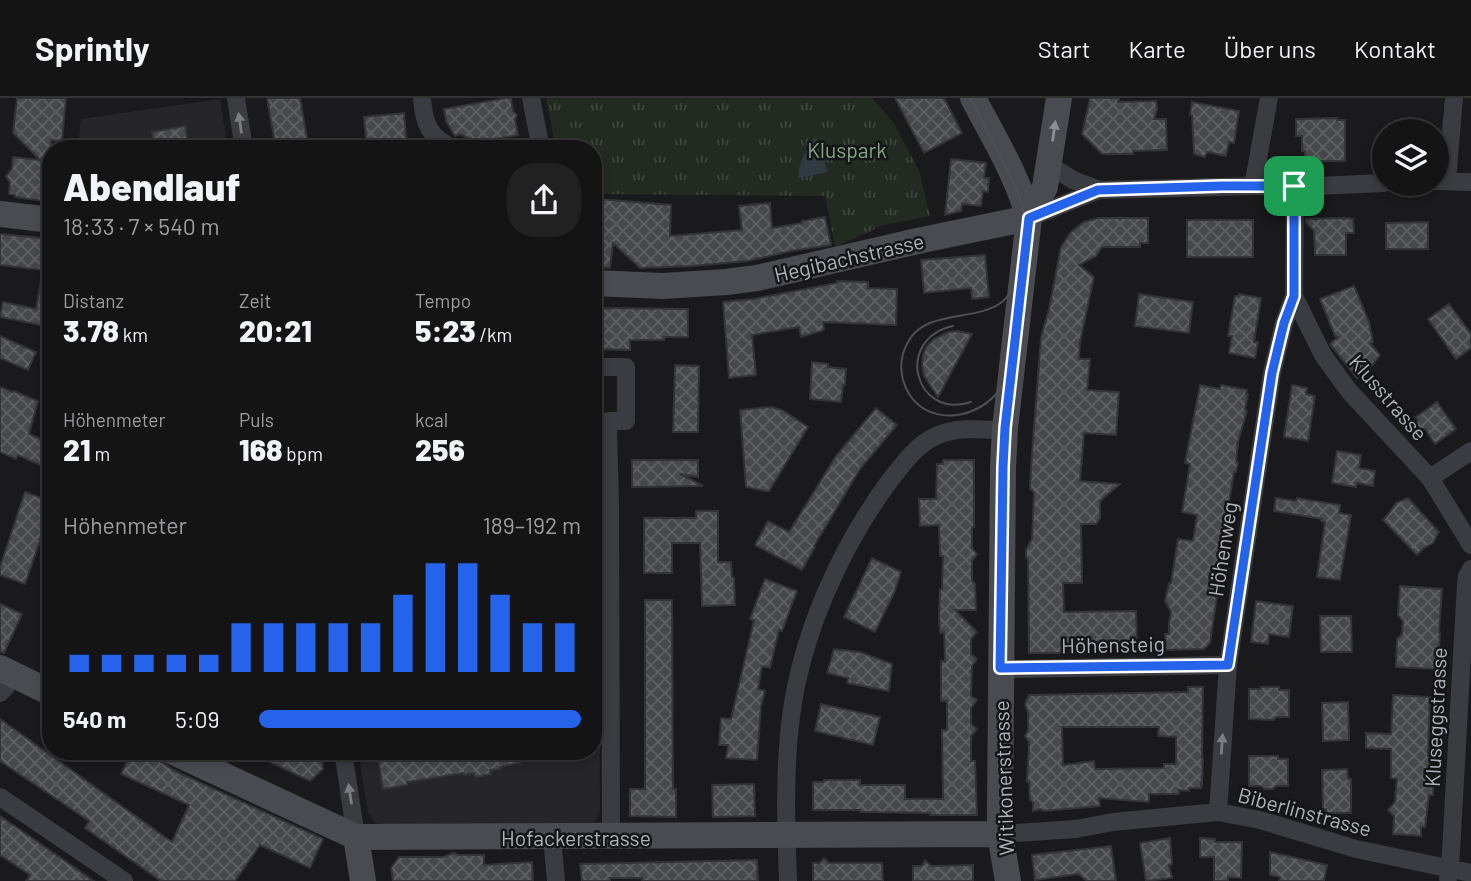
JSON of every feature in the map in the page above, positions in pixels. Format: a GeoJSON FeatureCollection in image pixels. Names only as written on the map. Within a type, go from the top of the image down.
{"type":"FeatureCollection","features":[{"type":"Feature","properties":{"kind":"main road"},"geometry":{"type":"LineString","coordinates":[[973,98],[1012,172],[1029,218]]}},
{"type":"Feature","properties":{"kind":"main road"},"geometry":{"type":"LineString","coordinates":[[1029,218],[1045,187],[1059,98]]}},
{"type":"Feature","properties":{"kind":"main road"},"geometry":{"type":"LineString","coordinates":[[0,214],[42,219]]}},
{"type":"Feature","properties":{"kind":"main road","name":"Hegibachstrasse"},"geometry":{"type":"LineString","coordinates":[[602,283],[663,286],[757,278],[1029,218]]}},
{"type":"Feature","properties":{"kind":"main road","name":"Witikonerstrasse"},"geometry":{"type":"LineString","coordinates":[[1008,881],[1000,835],[1002,480],[1029,218]]}},
{"type":"Feature","properties":{"kind":"main road"},"geometry":{"type":"LineString","coordinates":[[4,678],[42,690]]}},
{"type":"Feature","properties":{"kind":"main road","name":"Hofackerstrasse"},"geometry":{"type":"LineString","coordinates":[[190,760],[356,837],[1000,835]]}},
{"type":"Feature","properties":{"kind":"main road"},"geometry":{"type":"LineString","coordinates":[[356,837],[363,881]]}},
{"type":"Feature","properties":{"kind":"street"},"geometry":{"type":"LineString","coordinates":[[236,98],[243,140]]}},
{"type":"Feature","properties":{"kind":"street"},"geometry":{"type":"LineString","coordinates":[[422,98],[428,128],[439,140]]}},
{"type":"Feature","properties":{"kind":"street"},"geometry":{"type":"LineString","coordinates":[[531,98],[534,140]]}},
{"type":"Feature","properties":{"kind":"street"},"geometry":{"type":"LineString","coordinates":[[1253,186],[1269,98]]}},
{"type":"Feature","properties":{"kind":"street"},"geometry":{"type":"LineString","coordinates":[[1449,133],[1454,98]]}},
{"type":"Feature","properties":{"kind":"street","name":"Hegibachstrasse"},"geometry":{"type":"LineString","coordinates":[[1049,165],[1073,180],[1098,190]]}},
{"type":"Feature","properties":{"kind":"street"},"geometry":{"type":"LineString","coordinates":[[1449,181],[1471,182]]}},
{"type":"Feature","properties":{"kind":"street","name":"Hegibachstrasse"},"geometry":{"type":"LineString","coordinates":[[1029,218],[1098,190],[1372,183]]}},
{"type":"Feature","properties":{"kind":"street","name":"Klusstrasse"},"geometry":{"type":"LineString","coordinates":[[1294,186],[1294,296],[1323,355],[1349,391],[1430,478],[1471,545]]}},
{"type":"Feature","properties":{"kind":"street","name":"Höhenweg"},"geometry":{"type":"LineString","coordinates":[[1218,812],[1228,665],[1272,373],[1284,323],[1294,296]]}},
{"type":"Feature","properties":{"kind":"street"},"geometry":{"type":"LineString","coordinates":[[602,367],[626,367],[626,421],[608,421],[602,425]]}},
{"type":"Feature","properties":{"kind":"street"},"geometry":{"type":"LineString","coordinates":[[788,881],[787,766],[791,715],[797,682],[817,616],[842,559],[867,514],[899,469],[925,442],[938,435],[966,429],[1005,431]]}},
{"type":"Feature","properties":{"kind":"street"},"geometry":{"type":"LineString","coordinates":[[602,435],[610,505],[611,837]]}},
{"type":"Feature","properties":{"kind":"street"},"geometry":{"type":"LineString","coordinates":[[1430,478],[1471,451]]}},
{"type":"Feature","properties":{"kind":"street","name":"Kluseggstrasse"},"geometry":{"type":"LineString","coordinates":[[1448,875],[1465,595],[1467,576],[1471,569]]}},
{"type":"Feature","properties":{"kind":"street","name":"Höhensteig"},"geometry":{"type":"LineString","coordinates":[[1000,668],[1228,665]]}},
{"type":"Feature","properties":{"kind":"street"},"geometry":{"type":"LineString","coordinates":[[344,760],[356,837]]}},
{"type":"Feature","properties":{"kind":"street"},"geometry":{"type":"LineString","coordinates":[[0,797],[124,881]]}},
{"type":"Feature","properties":{"kind":"street","name":"Biberlinstrasse"},"geometry":{"type":"LineString","coordinates":[[1000,835],[1218,812],[1260,820],[1448,875],[1471,873]]}},
{"type":"Feature","properties":{"kind":"street"},"geometry":{"type":"LineString","coordinates":[[552,836],[556,881]]}},
{"type":"Feature","properties":{"kind":"shaded area"},"geometry":{"type":"Polygon","coordinates":[[[220,99],[227,140],[79,140],[81,119],[220,99]]]}},
{"type":"Feature","properties":{"kind":"shaded area"},"geometry":{"type":"Polygon","coordinates":[[[816,137],[828,172],[798,178],[803,156],[816,137]]]}},
{"type":"Feature","properties":{"kind":"shaded area"},"geometry":{"type":"Polygon","coordinates":[[[359,760],[600,760],[600,811],[593,823],[384,825],[374,822],[368,812],[359,760]]]}},
{"type":"Feature","properties":{"kind":"green space","name":"Kluspark"},"geometry":{"type":"Polygon","coordinates":[[[546,98],[872,98],[893,122],[919,170],[930,216],[875,227],[835,247],[825,196],[602,194],[602,140],[554,140],[546,98]]]}},
{"type":"Feature","properties":{"kind":"building"},"geometry":{"type":"Polygon","coordinates":[[[17,98],[66,98],[62,140],[42,140],[42,201],[9,194],[10,183],[6,176],[12,169],[13,157],[40,160],[13,133],[17,98]]]}},
{"type":"Feature","properties":{"kind":"building"},"geometry":{"type":"Polygon","coordinates":[[[267,98],[300,98],[307,140],[274,140],[267,98]]]}},
{"type":"Feature","properties":{"kind":"building"},"geometry":{"type":"Polygon","coordinates":[[[511,98],[513,111],[517,115],[515,120],[518,135],[489,140],[470,140],[460,134],[455,136],[446,121],[444,109],[511,98]]]}},
{"type":"Feature","properties":{"kind":"building"},"geometry":{"type":"Polygon","coordinates":[[[895,98],[944,98],[962,133],[924,153],[895,98]]]}},
{"type":"Feature","properties":{"kind":"building"},"geometry":{"type":"Polygon","coordinates":[[[1090,98],[1119,98],[1118,102],[1156,101],[1154,119],[1166,119],[1167,150],[1102,154],[1082,134],[1090,98]]]}},
{"type":"Feature","properties":{"kind":"building"},"geometry":{"type":"Polygon","coordinates":[[[1192,102],[1239,111],[1234,143],[1229,142],[1226,156],[1207,152],[1205,157],[1194,154],[1190,115],[1192,102]]]}},
{"type":"Feature","properties":{"kind":"building"},"geometry":{"type":"Polygon","coordinates":[[[404,113],[406,140],[366,140],[364,117],[404,113]]]}},
{"type":"Feature","properties":{"kind":"building"},"geometry":{"type":"Polygon","coordinates":[[[1296,119],[1345,120],[1345,161],[1305,164],[1302,136],[1296,136],[1296,119]]]}},
{"type":"Feature","properties":{"kind":"building"},"geometry":{"type":"Polygon","coordinates":[[[185,126],[187,140],[153,140],[152,132],[185,126]]]}},
{"type":"Feature","properties":{"kind":"building"},"geometry":{"type":"Polygon","coordinates":[[[951,159],[986,163],[984,178],[989,178],[988,192],[983,191],[981,206],[962,204],[961,211],[945,215],[951,159]]]}},
{"type":"Feature","properties":{"kind":"building"},"geometry":{"type":"Polygon","coordinates":[[[602,199],[671,205],[670,236],[742,230],[739,206],[770,203],[772,228],[825,217],[831,245],[748,261],[640,268],[613,243],[610,268],[602,268],[602,199]]]}},
{"type":"Feature","properties":{"kind":"building"},"geometry":{"type":"Polygon","coordinates":[[[1098,218],[1148,218],[1148,243],[1140,243],[1140,247],[1102,247],[1096,256],[1079,265],[1094,277],[1080,342],[1079,359],[1090,359],[1087,390],[1119,392],[1116,435],[1084,433],[1080,481],[1120,484],[1100,501],[1100,518],[1096,524],[1081,524],[1082,583],[1063,583],[1064,612],[1136,611],[1137,645],[1064,647],[1064,653],[1029,653],[1026,550],[1032,539],[1034,492],[1030,489],[1041,337],[1061,247],[1071,232],[1084,222],[1098,218]]]}},
{"type":"Feature","properties":{"kind":"building"},"geometry":{"type":"Polygon","coordinates":[[[1306,219],[1353,219],[1354,233],[1346,233],[1346,255],[1315,255],[1314,231],[1306,219]]]}},
{"type":"Feature","properties":{"kind":"building"},"geometry":{"type":"Polygon","coordinates":[[[1187,220],[1253,220],[1253,257],[1187,257],[1187,220]]]}},
{"type":"Feature","properties":{"kind":"building"},"geometry":{"type":"Polygon","coordinates":[[[1428,222],[1428,249],[1386,249],[1386,223],[1428,222]]]}},
{"type":"Feature","properties":{"kind":"building"},"geometry":{"type":"Polygon","coordinates":[[[0,234],[42,238],[42,270],[0,265],[0,234]]]}},
{"type":"Feature","properties":{"kind":"building"},"geometry":{"type":"Polygon","coordinates":[[[985,255],[989,297],[972,299],[971,288],[924,293],[921,260],[985,255]]]}},
{"type":"Feature","properties":{"kind":"building"},"geometry":{"type":"Polygon","coordinates":[[[42,276],[42,325],[0,317],[3,302],[36,309],[42,276]]]}},
{"type":"Feature","properties":{"kind":"building"},"geometry":{"type":"Polygon","coordinates":[[[837,281],[868,282],[868,288],[897,289],[896,325],[823,322],[824,330],[801,337],[799,327],[752,335],[756,375],[729,378],[723,302],[753,299],[837,281]]]}},
{"type":"Feature","properties":{"kind":"building"},"geometry":{"type":"Polygon","coordinates":[[[1354,286],[1369,322],[1373,342],[1370,343],[1380,355],[1370,368],[1357,378],[1330,344],[1338,337],[1335,336],[1320,299],[1354,286]]]}},
{"type":"Feature","properties":{"kind":"building"},"geometry":{"type":"Polygon","coordinates":[[[1139,294],[1193,302],[1189,333],[1135,326],[1139,294]]]}},
{"type":"Feature","properties":{"kind":"building"},"geometry":{"type":"Polygon","coordinates":[[[1239,294],[1261,298],[1254,342],[1258,342],[1255,358],[1229,353],[1232,336],[1228,336],[1235,296],[1239,294]]]}},
{"type":"Feature","properties":{"kind":"building"},"geometry":{"type":"Polygon","coordinates":[[[1449,304],[1471,334],[1471,348],[1456,359],[1428,319],[1449,304]]]}},
{"type":"Feature","properties":{"kind":"building"},"geometry":{"type":"Polygon","coordinates":[[[602,308],[688,309],[688,337],[630,340],[630,350],[602,349],[602,308]]]}},
{"type":"Feature","properties":{"kind":"building"},"geometry":{"type":"Polygon","coordinates":[[[957,331],[972,334],[938,397],[924,376],[923,355],[934,339],[957,331]]]}},
{"type":"Feature","properties":{"kind":"building"},"geometry":{"type":"Polygon","coordinates":[[[0,336],[36,352],[28,370],[0,358],[0,336]]]}},
{"type":"Feature","properties":{"kind":"building"},"geometry":{"type":"Polygon","coordinates":[[[812,362],[846,369],[841,402],[810,399],[812,362]]]}},
{"type":"Feature","properties":{"kind":"building"},"geometry":{"type":"Polygon","coordinates":[[[675,365],[699,366],[698,432],[673,432],[675,365]]]}},
{"type":"Feature","properties":{"kind":"building"},"geometry":{"type":"Polygon","coordinates":[[[1200,385],[1220,389],[1221,385],[1247,390],[1247,411],[1237,445],[1238,463],[1234,472],[1228,509],[1230,514],[1227,517],[1215,588],[1218,589],[1210,643],[1204,649],[1166,650],[1165,634],[1169,634],[1171,612],[1165,601],[1171,583],[1178,539],[1193,541],[1197,515],[1182,512],[1190,464],[1185,463],[1200,385]]]}},
{"type":"Feature","properties":{"kind":"building"},"geometry":{"type":"Polygon","coordinates":[[[1292,385],[1307,388],[1306,394],[1315,396],[1308,441],[1284,437],[1292,385]]]}},
{"type":"Feature","properties":{"kind":"building"},"geometry":{"type":"Polygon","coordinates":[[[0,387],[38,401],[29,434],[42,440],[42,466],[18,455],[16,459],[0,452],[0,387]]]}},
{"type":"Feature","properties":{"kind":"building"},"geometry":{"type":"Polygon","coordinates":[[[1437,402],[1456,429],[1435,444],[1425,429],[1411,429],[1418,420],[1416,417],[1437,402]]]}},
{"type":"Feature","properties":{"kind":"building"},"geometry":{"type":"Polygon","coordinates":[[[770,407],[782,410],[808,427],[769,491],[765,491],[746,487],[740,410],[770,407]]]}},
{"type":"Feature","properties":{"kind":"building"},"geometry":{"type":"Polygon","coordinates":[[[876,408],[897,425],[860,469],[802,570],[755,545],[768,521],[789,532],[836,456],[876,408]]]}},
{"type":"Feature","properties":{"kind":"building"},"geometry":{"type":"Polygon","coordinates":[[[1337,451],[1361,455],[1359,468],[1375,471],[1373,486],[1357,483],[1356,487],[1332,483],[1337,451]]]}},
{"type":"Feature","properties":{"kind":"building"},"geometry":{"type":"Polygon","coordinates":[[[632,460],[698,460],[698,477],[680,474],[703,486],[632,487],[632,460]]]}},
{"type":"Feature","properties":{"kind":"building"},"geometry":{"type":"Polygon","coordinates":[[[943,460],[974,460],[972,548],[977,554],[972,561],[972,581],[975,584],[976,610],[955,610],[977,632],[971,639],[971,654],[977,659],[972,666],[971,696],[977,700],[971,708],[971,724],[977,729],[971,736],[971,761],[975,761],[977,815],[813,810],[813,782],[824,780],[860,780],[860,785],[905,785],[905,799],[943,799],[942,730],[947,730],[947,701],[941,701],[941,661],[945,662],[944,632],[940,633],[939,619],[943,556],[940,556],[939,525],[920,526],[919,499],[936,499],[937,464],[943,464],[943,460]]]}},
{"type":"Feature","properties":{"kind":"building"},"geometry":{"type":"Polygon","coordinates":[[[25,492],[42,498],[42,535],[25,584],[0,575],[0,567],[25,492]]]}},
{"type":"Feature","properties":{"kind":"building"},"geometry":{"type":"Polygon","coordinates":[[[1276,498],[1296,501],[1297,498],[1340,505],[1339,513],[1351,515],[1340,580],[1317,577],[1325,522],[1321,521],[1322,519],[1274,511],[1276,498]]]}},
{"type":"Feature","properties":{"kind":"building"},"geometry":{"type":"Polygon","coordinates":[[[1408,498],[1439,532],[1433,543],[1417,555],[1383,520],[1396,503],[1408,498]]]}},
{"type":"Feature","properties":{"kind":"building"},"geometry":{"type":"Polygon","coordinates":[[[696,511],[718,511],[718,562],[731,562],[735,605],[702,606],[700,543],[672,543],[672,573],[644,573],[644,518],[696,518],[696,511]]]}},
{"type":"Feature","properties":{"kind":"building"},"geometry":{"type":"Polygon","coordinates":[[[872,558],[901,572],[875,632],[844,617],[872,558]]]}},
{"type":"Feature","properties":{"kind":"building"},"geometry":{"type":"Polygon","coordinates":[[[765,579],[797,591],[782,631],[779,630],[770,668],[762,666],[758,689],[765,691],[761,706],[757,760],[726,758],[728,745],[719,745],[721,718],[731,719],[754,620],[750,619],[765,579]]]}},
{"type":"Feature","properties":{"kind":"building"},"geometry":{"type":"Polygon","coordinates":[[[1400,586],[1442,589],[1438,669],[1396,667],[1397,639],[1402,634],[1403,621],[1398,615],[1400,586]]]}},
{"type":"Feature","properties":{"kind":"building"},"geometry":{"type":"Polygon","coordinates":[[[645,600],[672,600],[673,789],[676,789],[676,817],[630,816],[630,789],[645,789],[645,600]]]}},
{"type":"Feature","properties":{"kind":"building"},"geometry":{"type":"Polygon","coordinates":[[[1256,601],[1293,606],[1289,637],[1269,634],[1268,644],[1251,642],[1256,601]]]}},
{"type":"Feature","properties":{"kind":"building"},"geometry":{"type":"Polygon","coordinates":[[[0,604],[22,614],[4,653],[0,652],[0,604]]]}},
{"type":"Feature","properties":{"kind":"building"},"geometry":{"type":"Polygon","coordinates":[[[1320,616],[1351,616],[1352,652],[1321,652],[1320,616]]]}},
{"type":"Feature","properties":{"kind":"building"},"geometry":{"type":"Polygon","coordinates":[[[834,649],[860,652],[892,664],[889,691],[847,683],[848,678],[827,673],[834,649]]]}},
{"type":"Feature","properties":{"kind":"building"},"geometry":{"type":"Polygon","coordinates":[[[1188,687],[1203,687],[1201,788],[1179,790],[1179,794],[1149,794],[1149,802],[1099,798],[1100,806],[1033,811],[1027,782],[1029,742],[1025,736],[1028,731],[1028,713],[1025,704],[1029,695],[1188,692],[1188,687]],[[1062,727],[1063,765],[1094,761],[1095,769],[1164,768],[1164,764],[1176,764],[1176,737],[1158,736],[1159,727],[1062,727]]]}},
{"type":"Feature","properties":{"kind":"building"},"geometry":{"type":"Polygon","coordinates":[[[1261,687],[1289,690],[1289,717],[1276,717],[1274,720],[1249,719],[1249,689],[1261,687]]]}},
{"type":"Feature","properties":{"kind":"building"},"geometry":{"type":"Polygon","coordinates":[[[1393,695],[1430,697],[1428,756],[1431,757],[1429,779],[1433,779],[1433,795],[1429,795],[1425,827],[1421,827],[1421,836],[1393,834],[1394,816],[1388,810],[1395,802],[1397,779],[1391,778],[1391,749],[1366,748],[1366,733],[1391,734],[1393,695]]]}},
{"type":"Feature","properties":{"kind":"building"},"geometry":{"type":"Polygon","coordinates":[[[1348,702],[1349,740],[1323,741],[1322,703],[1348,702]]]}},
{"type":"Feature","properties":{"kind":"building"},"geometry":{"type":"Polygon","coordinates":[[[821,704],[880,717],[873,745],[815,731],[821,704]]]}},
{"type":"Feature","properties":{"kind":"building"},"geometry":{"type":"Polygon","coordinates":[[[0,719],[42,749],[42,760],[57,760],[172,842],[189,805],[121,774],[128,760],[158,760],[177,772],[323,839],[310,868],[260,845],[235,881],[161,881],[85,828],[89,821],[0,761],[0,719]]]}},
{"type":"Feature","properties":{"kind":"building"},"geometry":{"type":"Polygon","coordinates":[[[1249,756],[1278,756],[1278,759],[1288,759],[1288,786],[1265,789],[1261,786],[1249,786],[1249,756]]]}},
{"type":"Feature","properties":{"kind":"building"},"geometry":{"type":"Polygon","coordinates":[[[266,760],[322,760],[323,769],[310,781],[266,760]]]}},
{"type":"Feature","properties":{"kind":"building"},"geometry":{"type":"Polygon","coordinates":[[[378,760],[520,760],[520,763],[490,770],[491,774],[475,777],[474,773],[464,773],[407,782],[407,785],[383,789],[378,760]]]}},
{"type":"Feature","properties":{"kind":"building"},"geometry":{"type":"Polygon","coordinates":[[[1347,769],[1348,779],[1351,779],[1351,813],[1326,813],[1326,809],[1323,809],[1322,770],[1347,769]]]}},
{"type":"Feature","properties":{"kind":"building"},"geometry":{"type":"Polygon","coordinates":[[[754,784],[755,816],[713,817],[712,785],[754,784]]]}},
{"type":"Feature","properties":{"kind":"building"},"geometry":{"type":"Polygon","coordinates":[[[0,816],[94,881],[26,881],[30,875],[0,855],[0,816]]]}},
{"type":"Feature","properties":{"kind":"building"},"geometry":{"type":"Polygon","coordinates":[[[1170,838],[1172,864],[1169,865],[1172,878],[1146,881],[1140,843],[1170,838]]]}},
{"type":"Feature","properties":{"kind":"building"},"geometry":{"type":"Polygon","coordinates":[[[1200,838],[1215,839],[1215,842],[1242,842],[1241,878],[1228,877],[1228,881],[1214,881],[1214,857],[1200,857],[1200,838]]]}},
{"type":"Feature","properties":{"kind":"building"},"geometry":{"type":"Polygon","coordinates":[[[1111,846],[1116,881],[1087,881],[1078,874],[1035,880],[1032,855],[1111,846]]]}},
{"type":"Feature","properties":{"kind":"building"},"geometry":{"type":"Polygon","coordinates":[[[1270,852],[1327,865],[1324,881],[1279,881],[1280,877],[1270,875],[1270,852]]]}},
{"type":"Feature","properties":{"kind":"building"},"geometry":{"type":"Polygon","coordinates":[[[453,853],[484,855],[484,865],[532,862],[533,881],[393,881],[391,868],[399,857],[444,857],[453,853]]]}},
{"type":"Feature","properties":{"kind":"building"},"geometry":{"type":"Polygon","coordinates":[[[824,858],[829,863],[882,863],[883,881],[813,881],[813,863],[820,863],[824,858]]]}},
{"type":"Feature","properties":{"kind":"building"},"geometry":{"type":"Polygon","coordinates":[[[757,860],[758,881],[642,881],[642,878],[610,878],[610,881],[582,881],[580,864],[757,860]]]}},
{"type":"Feature","properties":{"kind":"building"},"geometry":{"type":"Polygon","coordinates":[[[925,860],[931,866],[973,865],[973,881],[913,881],[913,866],[922,866],[925,860]]]}},
{"type":"Feature","properties":{"kind":"tram line"},"geometry":{"type":"LineString","coordinates":[[970,98],[1013,181],[1025,221],[1026,247],[1012,359],[1000,389],[973,411],[945,415],[932,413],[920,406],[910,395],[902,371],[903,353],[915,333],[937,320],[991,308],[1004,300],[1015,286]]}},
{"type":"Feature","properties":{"kind":"tram line"},"geometry":{"type":"LineString","coordinates":[[953,326],[934,334],[923,346],[918,361],[918,376],[925,389],[936,400],[951,404],[971,402]]}},
{"type":"Feature","properties":{"kind":"route"},"geometry":{"type":"LineString","coordinates":[[1294,186],[1294,296],[1284,323],[1272,373],[1228,665],[1000,668],[1005,428],[1029,218],[1098,190],[1294,186]]}}]}
